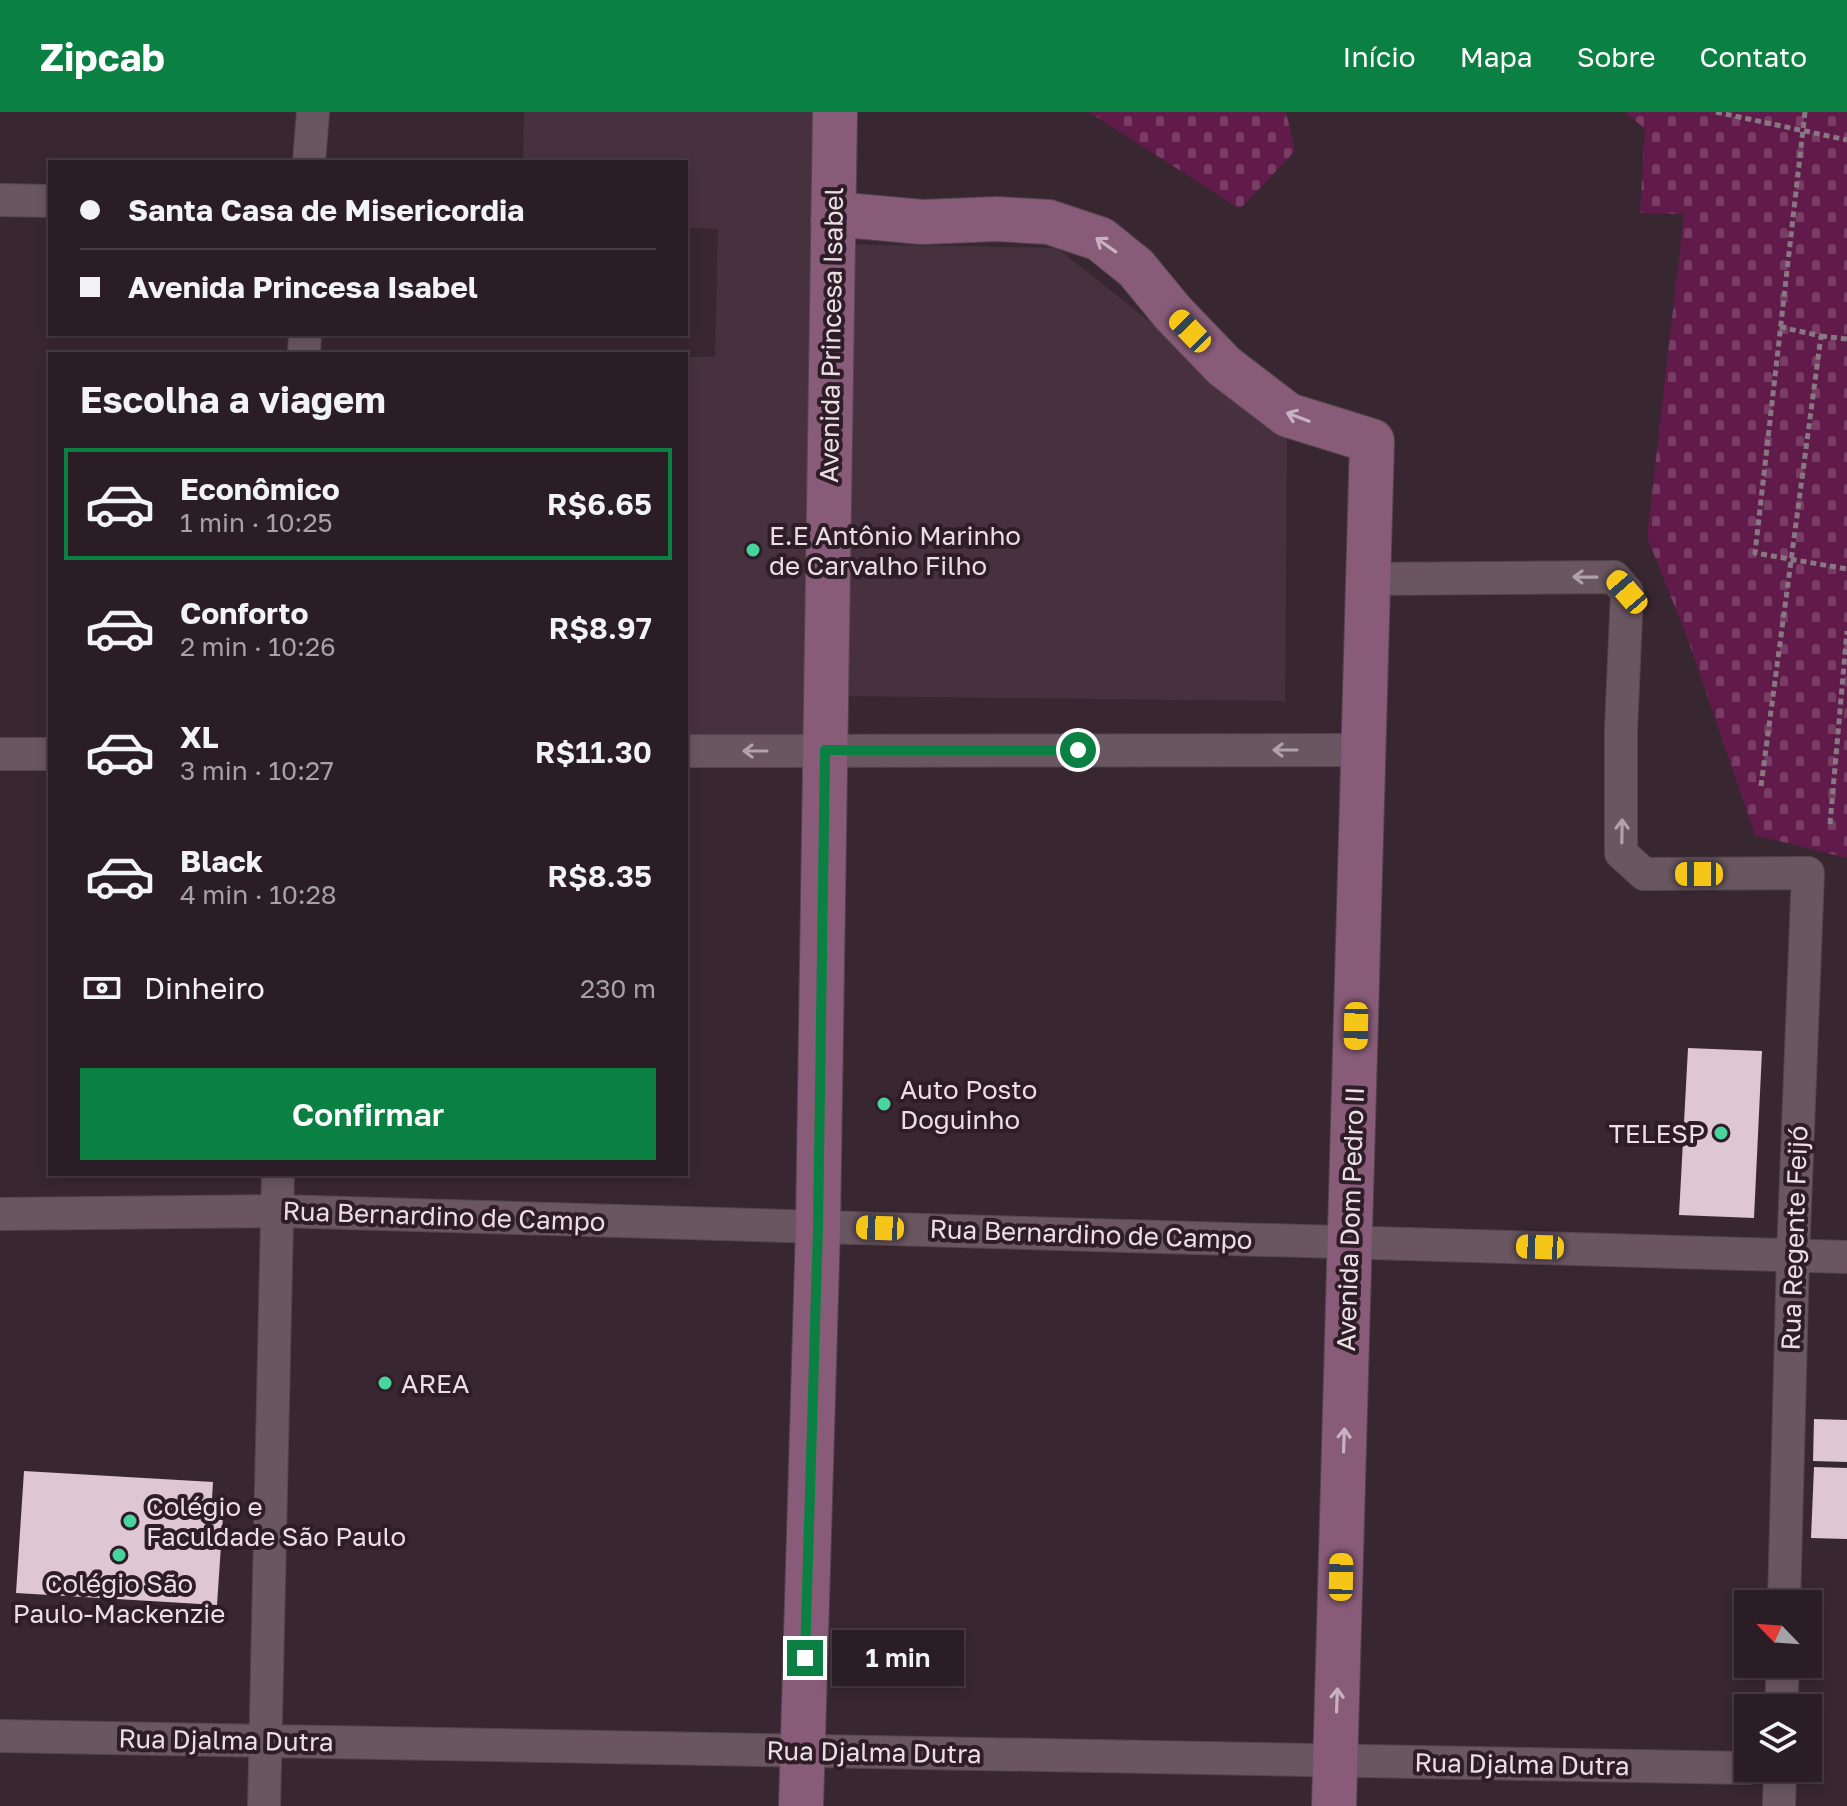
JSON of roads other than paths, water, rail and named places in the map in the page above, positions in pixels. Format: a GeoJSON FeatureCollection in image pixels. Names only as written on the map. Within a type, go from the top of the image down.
{"type":"FeatureCollection","features":[{"type":"Feature","properties":{"kind":"main road","name":"Avenida Princesa Isabel"},"geometry":{"type":"LineString","coordinates":[[801,1806],[818,1227],[835,112]]}},
{"type":"Feature","properties":{"kind":"main road","name":"Avenida Dom Pedro II"},"geometry":{"type":"LineString","coordinates":[[833,219],[856,216],[922,222],[997,219],[1049,222],[1100,239],[1136,268],[1173,313],[1224,366],[1288,415],[1372,441],[1334,1806]]}},
{"type":"Feature","properties":{"kind":"street"},"geometry":{"type":"LineString","coordinates":[[309,160],[313,112]]}},
{"type":"Feature","properties":{"kind":"street"},"geometry":{"type":"LineString","coordinates":[[0,200],[48,201]]}},
{"type":"Feature","properties":{"kind":"street","name":"Rua Regente Feijó"},"geometry":{"type":"LineString","coordinates":[[1368,579],[1614,577],[1627,592],[1621,730],[1621,853],[1644,874],[1808,873],[1784,1590]]}},
{"type":"Feature","properties":{"kind":"street"},"geometry":{"type":"LineString","coordinates":[[688,751],[1363,750]]}},
{"type":"Feature","properties":{"kind":"street"},"geometry":{"type":"LineString","coordinates":[[0,754],[48,754]]}},
{"type":"Feature","properties":{"kind":"street"},"geometry":{"type":"LineString","coordinates":[[264,1806],[278,1176]]}},
{"type":"Feature","properties":{"kind":"street","name":"Rua Bernardino de Campo"},"geometry":{"type":"LineString","coordinates":[[0,1214],[277,1211],[1847,1257]]}},
{"type":"Feature","properties":{"kind":"street","name":"Rua Djalma Dutra"},"geometry":{"type":"LineString","coordinates":[[0,1736],[1734,1768]]}},
{"type":"Feature","properties":{"kind":"street"},"geometry":{"type":"LineString","coordinates":[[1779,1806],[1780,1782]]}},
{"type":"Feature","properties":{"kind":"place","name":"E.E Antônio Marinho de Carvalho Filho"},"geometry":{"type":"Point","coordinates":[753,550]}},
{"type":"Feature","properties":{"kind":"place","name":"Auto Posto Doguinho"},"geometry":{"type":"Point","coordinates":[884,1104]}},
{"type":"Feature","properties":{"kind":"place","name":"TELESP"},"geometry":{"type":"Point","coordinates":[1721,1133]}},
{"type":"Feature","properties":{"kind":"place","name":"AREA"},"geometry":{"type":"Point","coordinates":[385,1383]}},
{"type":"Feature","properties":{"kind":"place","name":"Colégio e Faculdade São Paulo"},"geometry":{"type":"Point","coordinates":[130,1521]}},
{"type":"Feature","properties":{"kind":"place","name":"Colégio São Paulo-Mackenzie"},"geometry":{"type":"Point","coordinates":[119,1555]}}]}
